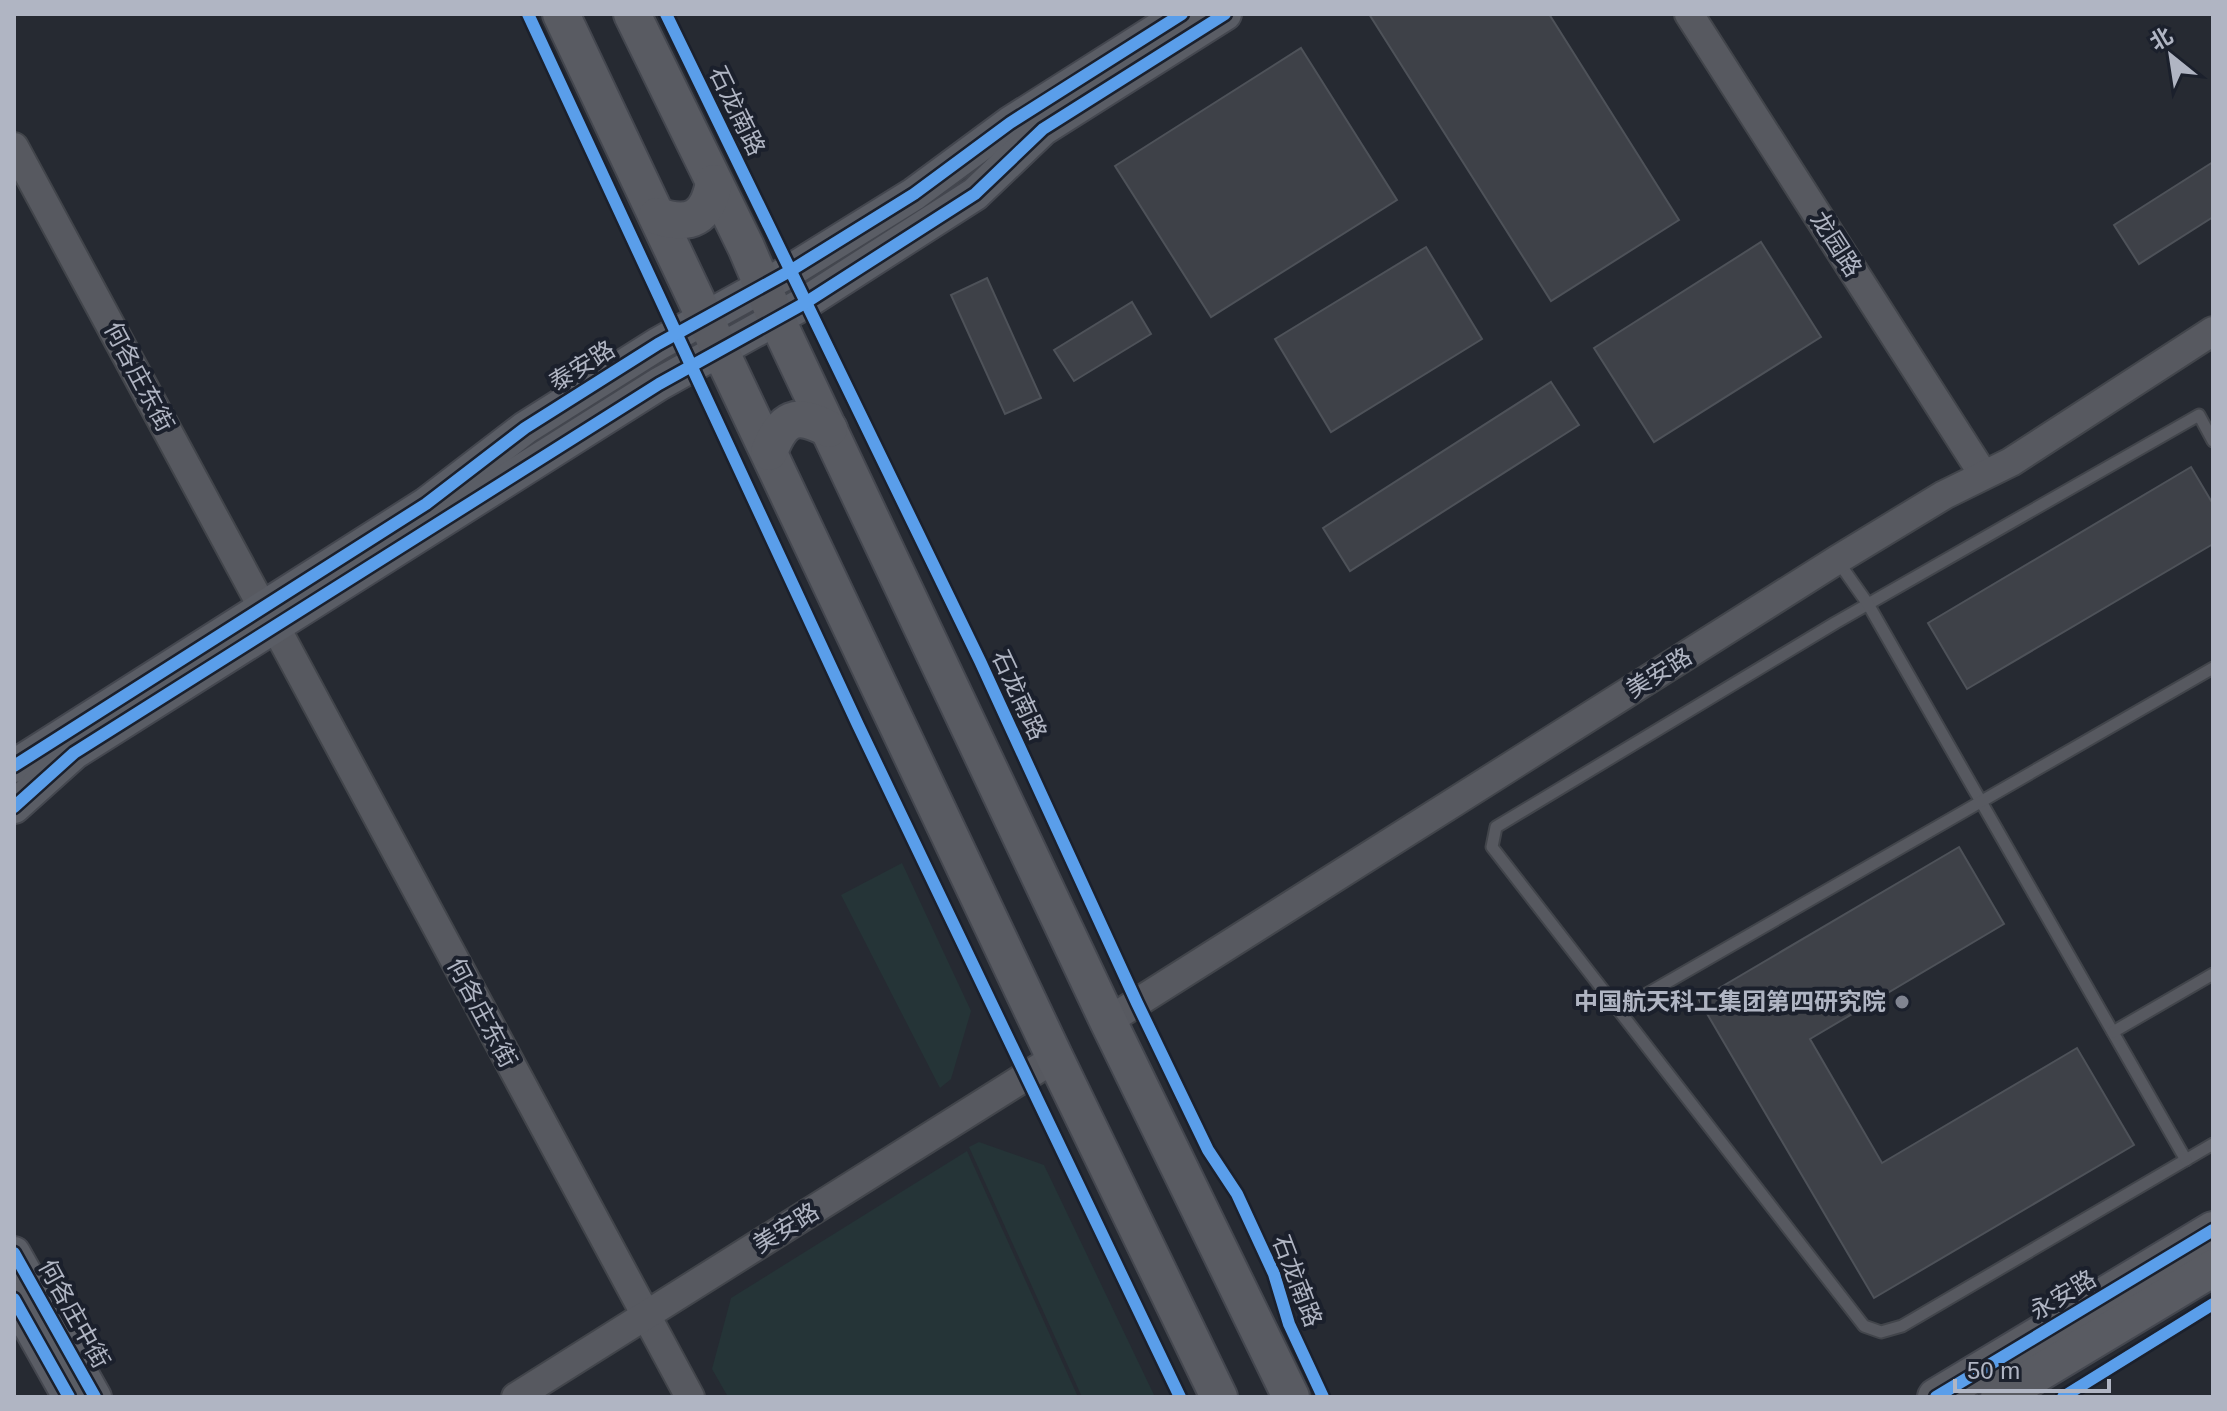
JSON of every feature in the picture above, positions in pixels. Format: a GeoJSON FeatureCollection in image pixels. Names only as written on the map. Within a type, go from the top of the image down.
{"type":"FeatureCollection","features":[{"type":"Feature","properties":{"kind":"main road"},"geometry":{"type":"LineString","coordinates":[[561,14],[1055,1058],[1219,1397]]}},
{"type":"Feature","properties":{"kind":"main road"},"geometry":{"type":"LineString","coordinates":[[632,14],[1108,1021],[1291,1397]]}},
{"type":"Feature","properties":{"kind":"main road","name":"泰安路"},"geometry":{"type":"LineString","coordinates":[[714,335],[762,287],[914,194],[1010,123],[1182,14]]}},
{"type":"Feature","properties":{"kind":"main road","name":"泰安路"},"geometry":{"type":"LineString","coordinates":[[14,807],[74,753],[270,618],[525,428],[658,344],[777,320],[975,194],[1043,129],[1225,14]]}},
{"type":"Feature","properties":{"kind":"main road"},"geometry":{"type":"LineString","coordinates":[[657,216],[673,221],[689,221],[702,214],[711,200],[714,183]]}},
{"type":"Feature","properties":{"kind":"main road"},"geometry":{"type":"LineString","coordinates":[[769,452],[782,425],[797,418],[814,421],[829,429]]}},
{"type":"Feature","properties":{"kind":"main road","name":"泰安路"},"geometry":{"type":"LineString","coordinates":[[14,766],[270,618]]}},
{"type":"Feature","properties":{"kind":"main road","name":"永安路"},"geometry":{"type":"LineString","coordinates":[[1936,1397],[2213,1230]]}},
{"type":"Feature","properties":{"kind":"main road","name":"何各庄中街"},"geometry":{"type":"LineString","coordinates":[[14,1253],[95,1397]]}},
{"type":"Feature","properties":{"kind":"main road"},"geometry":{"type":"LineString","coordinates":[[1999,1397],[2213,1268]]}},
{"type":"Feature","properties":{"kind":"main road","name":"何各庄中街"},"geometry":{"type":"LineString","coordinates":[[14,1299],[69,1397]]}},
{"type":"Feature","properties":{"kind":"street","name":"龙园路"},"geometry":{"type":"LineString","coordinates":[[1689,14],[1983,474]]}},
{"type":"Feature","properties":{"kind":"street","name":"何各庄东街"},"geometry":{"type":"LineString","coordinates":[[14,147],[690,1397]]}},
{"type":"Feature","properties":{"kind":"street","name":"美安路"},"geometry":{"type":"LineString","coordinates":[[1108,1021],[1837,560],[1983,474],[2011,462],[2213,331]]}},
{"type":"Feature","properties":{"kind":"street","name":"美安路"},"geometry":{"type":"LineString","coordinates":[[516,1397],[1055,1058]]}},
{"type":"Feature","properties":{"kind":"lane"},"geometry":{"type":"LineString","coordinates":[[2213,441],[2199,415],[1868,604],[1496,827],[1492,847],[1864,1326],[1881,1332],[1902,1326],[2213,1144]]}},
{"type":"Feature","properties":{"kind":"lane"},"geometry":{"type":"LineString","coordinates":[[1837,560],[1868,604],[2186,1160]]}},
{"type":"Feature","properties":{"kind":"lane"},"geometry":{"type":"LineString","coordinates":[[1619,1010],[2213,668]]}},
{"type":"Feature","properties":{"kind":"lane"},"geometry":{"type":"LineString","coordinates":[[2113,1032],[2213,974]]}},
{"type":"Feature","properties":{"kind":"shaded area"},"geometry":{"type":"Polygon","coordinates":[[[902,863],[971,1011],[951,1079],[940,1088],[841,895],[902,863]]]}},
{"type":"Feature","properties":{"kind":"shaded area"},"geometry":{"type":"Polygon","coordinates":[[[979,1142],[1044,1165],[1155,1397],[1082,1397],[969,1147],[979,1142]]]}},
{"type":"Feature","properties":{"kind":"shaded area"},"geometry":{"type":"Polygon","coordinates":[[[967,1151],[1078,1397],[728,1397],[712,1369],[731,1298],[967,1151]]]}},
{"type":"Feature","properties":{"kind":"building"},"geometry":{"type":"Polygon","coordinates":[[[1369,14],[1549,14],[1679,220],[1551,301],[1369,14]]]}},
{"type":"Feature","properties":{"kind":"building"},"geometry":{"type":"Polygon","coordinates":[[[1301,48],[1397,200],[1211,317],[1115,166],[1301,48]]]}},
{"type":"Feature","properties":{"kind":"building"},"geometry":{"type":"Polygon","coordinates":[[[2213,162],[2213,217],[2139,264],[2114,225],[2213,162]]]}},
{"type":"Feature","properties":{"kind":"building"},"geometry":{"type":"Polygon","coordinates":[[[1761,242],[1821,337],[1654,442],[1594,348],[1761,242]]]}},
{"type":"Feature","properties":{"kind":"building"},"geometry":{"type":"Polygon","coordinates":[[[1426,247],[1482,339],[1331,432],[1275,339],[1426,247]]]}},
{"type":"Feature","properties":{"kind":"building"},"geometry":{"type":"Polygon","coordinates":[[[987,278],[1041,398],[1005,414],[951,295],[987,278]]]}},
{"type":"Feature","properties":{"kind":"building"},"geometry":{"type":"Polygon","coordinates":[[[1132,302],[1151,334],[1074,381],[1054,350],[1132,302]]]}},
{"type":"Feature","properties":{"kind":"building"},"geometry":{"type":"Polygon","coordinates":[[[1551,382],[1579,425],[1350,571],[1323,528],[1551,382]]]}},
{"type":"Feature","properties":{"kind":"building"},"geometry":{"type":"Polygon","coordinates":[[[2191,467],[2213,504],[2213,544],[1967,689],[1928,623],[2191,467]]]}},
{"type":"Feature","properties":{"kind":"building"},"geometry":{"type":"Polygon","coordinates":[[[1959,847],[2004,924],[1810,1039],[1882,1163],[2077,1048],[2134,1145],[1874,1298],[1699,1000],[1959,847]]]}},
{"type":"Feature","properties":{"kind":"cycle path"},"geometry":{"type":"LineString","coordinates":[[528,14],[858,725],[1180,1397]]}},
{"type":"Feature","properties":{"kind":"cycle path","name":"石龙南路"},"geometry":{"type":"LineString","coordinates":[[666,14],[980,661],[1208,1150],[1237,1194],[1274,1274],[1289,1324],[1323,1397]]}},
{"type":"Feature","properties":{"kind":"cycle path"},"geometry":{"type":"LineString","coordinates":[[14,766],[426,504],[525,428],[658,344],[790,271],[914,194],[1010,123],[1182,14]]}},
{"type":"Feature","properties":{"kind":"cycle path"},"geometry":{"type":"LineString","coordinates":[[14,807],[74,753],[659,384],[805,303],[975,194],[1043,129],[1225,14]]}},
{"type":"Feature","properties":{"kind":"cycle path"},"geometry":{"type":"LineString","coordinates":[[1936,1397],[2213,1230]]}},
{"type":"Feature","properties":{"kind":"cycle path"},"geometry":{"type":"LineString","coordinates":[[14,1253],[95,1397]]}},
{"type":"Feature","properties":{"kind":"cycle path"},"geometry":{"type":"LineString","coordinates":[[14,1299],[69,1397]]}},
{"type":"Feature","properties":{"kind":"cycle path"},"geometry":{"type":"LineString","coordinates":[[2063,1397],[2213,1304]]}},
{"type":"Feature","properties":{"kind":"place","name":"中国航天科工集团第四研究院"},"geometry":{"type":"Point","coordinates":[1902,1002]}}]}
